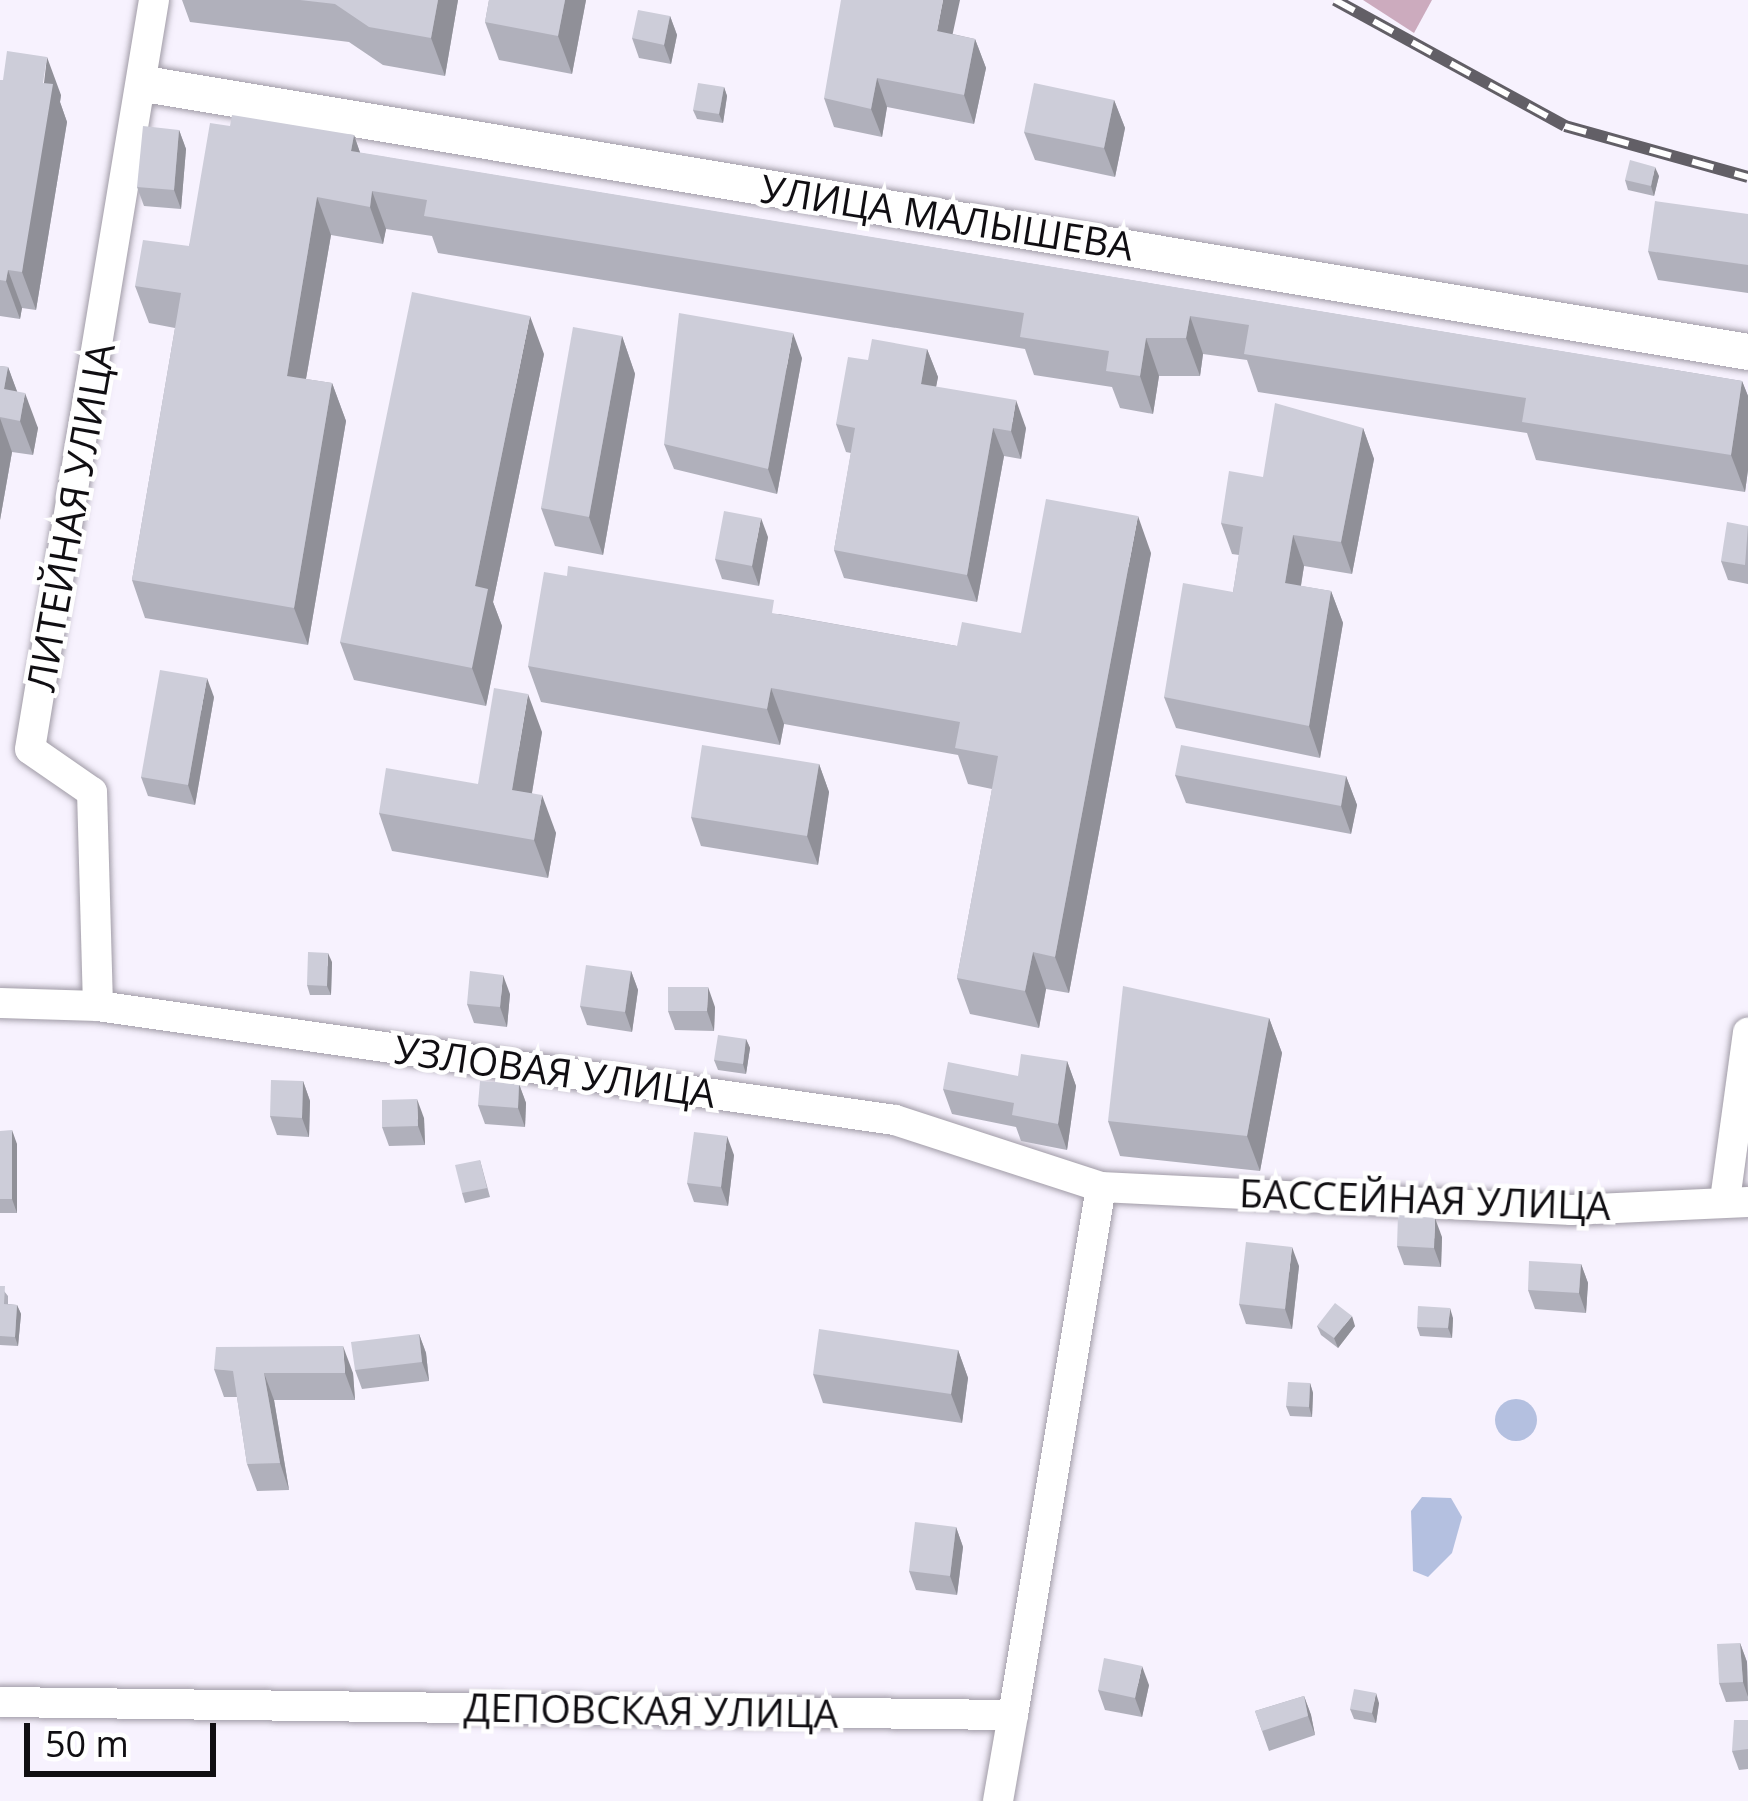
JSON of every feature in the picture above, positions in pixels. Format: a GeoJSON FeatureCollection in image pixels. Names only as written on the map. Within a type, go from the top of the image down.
{"type":"FeatureCollection","features":[{"type":"Feature","properties":{"kind":"street","name":"ЛИТЕЙНАЯ УЛИЦА"},"geometry":{"type":"LineString","coordinates":[[98,1006],[92,792],[30,749],[145,84],[154,0]]}},
{"type":"Feature","properties":{"kind":"street","name":"УЛИЦА МАЛЫШЕВА"},"geometry":{"type":"LineString","coordinates":[[145,84],[1748,352]]}},
{"type":"Feature","properties":{"kind":"street","name":"УЗЛОВАЯ УЛИЦА"},"geometry":{"type":"LineString","coordinates":[[0,1004],[98,1006],[895,1120],[1101,1187]]}},
{"type":"Feature","properties":{"kind":"street"},"geometry":{"type":"LineString","coordinates":[[1736,1201],[1748,1033]]}},
{"type":"Feature","properties":{"kind":"street","name":"БАССЕЙНАЯ УЛИЦА"},"geometry":{"type":"LineString","coordinates":[[1101,1187],[1571,1210],[1736,1201]]}},
{"type":"Feature","properties":{"kind":"street"},"geometry":{"type":"LineString","coordinates":[[998,1801],[1101,1187]]}},
{"type":"Feature","properties":{"kind":"street","name":"ДЕПОВСКАЯ УЛИЦА"},"geometry":{"type":"LineString","coordinates":[[0,1702],[1013,1715]]}},
{"type":"Feature","properties":{"kind":"shaded area"},"geometry":{"type":"Polygon","coordinates":[[[1363,0],[1432,0],[1414,33],[1363,0]]]}},
{"type":"Feature","properties":{"kind":"water"},"geometry":{"type":"Polygon","coordinates":[[[1516,1399],[1531,1405],[1537,1420],[1531,1435],[1516,1441],[1501,1435],[1495,1420],[1501,1405],[1516,1399]]]}},
{"type":"Feature","properties":{"kind":"water"},"geometry":{"type":"Polygon","coordinates":[[[1422,1497],[1451,1498],[1462,1517],[1452,1553],[1428,1577],[1413,1571],[1411,1511],[1422,1497]]]}},
{"type":"Feature","properties":{"kind":"building"},"geometry":{"type":"Polygon","coordinates":[[[300,0],[438,0],[431,38],[369,27],[335,4],[300,0]]]}},
{"type":"Feature","properties":{"kind":"building"},"geometry":{"type":"Polygon","coordinates":[[[489,0],[565,0],[558,36],[485,22],[489,0]]]}},
{"type":"Feature","properties":{"kind":"building"},"geometry":{"type":"Polygon","coordinates":[[[841,0],[943,0],[937,31],[975,39],[964,95],[877,78],[871,109],[824,98],[841,0]]]}},
{"type":"Feature","properties":{"kind":"building"},"geometry":{"type":"Polygon","coordinates":[[[638,10],[670,16],[664,45],[632,38],[638,10]]]}},
{"type":"Feature","properties":{"kind":"building"},"geometry":{"type":"Polygon","coordinates":[[[7,51],[47,57],[43,83],[53,84],[22,272],[8,270],[6,281],[0,280],[0,80],[7,51]]]}},
{"type":"Feature","properties":{"kind":"building"},"geometry":{"type":"Polygon","coordinates":[[[698,83],[724,87],[719,114],[693,110],[698,83]]]}},
{"type":"Feature","properties":{"kind":"building"},"geometry":{"type":"Polygon","coordinates":[[[1034,83],[1114,100],[1104,148],[1024,132],[1034,83]]]}},
{"type":"Feature","properties":{"kind":"building"},"geometry":{"type":"Polygon","coordinates":[[[232,115],[354,135],[351,151],[1742,381],[1731,455],[1522,422],[1526,398],[1244,354],[1249,325],[1190,316],[1186,338],[1146,338],[1140,376],[1106,371],[1109,351],[1020,337],[1024,313],[424,216],[427,200],[372,191],[370,207],[317,197],[287,376],[332,383],[294,608],[132,580],[181,293],[135,286],[143,240],[189,246],[210,123],[230,126],[232,115]]]}},
{"type":"Feature","properties":{"kind":"building"},"geometry":{"type":"Polygon","coordinates":[[[143,126],[179,130],[174,190],[137,187],[143,126]]]}},
{"type":"Feature","properties":{"kind":"building"},"geometry":{"type":"Polygon","coordinates":[[[1630,160],[1655,167],[1651,186],[1625,180],[1630,160]]]}},
{"type":"Feature","properties":{"kind":"building"},"geometry":{"type":"Polygon","coordinates":[[[1655,201],[1748,214],[1748,265],[1648,251],[1655,201]]]}},
{"type":"Feature","properties":{"kind":"building"},"geometry":{"type":"Polygon","coordinates":[[[412,292],[530,316],[475,586],[488,589],[472,668],[340,642],[412,292]]]}},
{"type":"Feature","properties":{"kind":"building"},"geometry":{"type":"Polygon","coordinates":[[[679,313],[793,333],[768,469],[664,444],[679,313]]]}},
{"type":"Feature","properties":{"kind":"building"},"geometry":{"type":"Polygon","coordinates":[[[573,327],[622,336],[589,517],[541,508],[573,327]]]}},
{"type":"Feature","properties":{"kind":"building"},"geometry":{"type":"Polygon","coordinates":[[[872,339],[927,349],[921,384],[1016,400],[1011,431],[993,428],[967,575],[834,550],[855,428],[836,424],[848,357],[868,360],[872,339]]]}},
{"type":"Feature","properties":{"kind":"building"},"geometry":{"type":"Polygon","coordinates":[[[0,366],[8,367],[4,389],[25,393],[20,421],[0,417],[0,366]]]}},
{"type":"Feature","properties":{"kind":"building"},"geometry":{"type":"Polygon","coordinates":[[[1275,403],[1363,428],[1341,542],[1293,535],[1285,583],[1331,591],[1309,726],[1164,697],[1183,583],[1233,592],[1243,527],[1221,523],[1229,471],[1263,477],[1275,403]]]}},
{"type":"Feature","properties":{"kind":"building"},"geometry":{"type":"Polygon","coordinates":[[[1046,499],[1138,516],[1055,957],[1033,952],[1025,991],[957,978],[998,756],[955,748],[960,722],[771,688],[767,709],[528,666],[544,572],[567,576],[568,566],[774,600],[772,613],[957,646],[962,622],[1021,633],[1046,499]]]}},
{"type":"Feature","properties":{"kind":"building"},"geometry":{"type":"Polygon","coordinates":[[[724,511],[761,518],[752,566],[715,559],[724,511]]]}},
{"type":"Feature","properties":{"kind":"building"},"geometry":{"type":"Polygon","coordinates":[[[1727,522],[1748,526],[1745,565],[1721,561],[1727,522]]]}},
{"type":"Feature","properties":{"kind":"building"},"geometry":{"type":"Polygon","coordinates":[[[160,670],[207,678],[188,785],[141,777],[160,670]]]}},
{"type":"Feature","properties":{"kind":"building"},"geometry":{"type":"Polygon","coordinates":[[[494,688],[528,694],[512,790],[542,795],[534,840],[379,813],[386,768],[478,784],[494,688]]]}},
{"type":"Feature","properties":{"kind":"building"},"geometry":{"type":"Polygon","coordinates":[[[702,745],[819,764],[807,836],[691,817],[702,745]]]}},
{"type":"Feature","properties":{"kind":"building"},"geometry":{"type":"Polygon","coordinates":[[[1181,745],[1346,776],[1341,806],[1175,775],[1181,745]]]}},
{"type":"Feature","properties":{"kind":"building"},"geometry":{"type":"Polygon","coordinates":[[[308,952],[328,953],[327,986],[307,985],[308,952]]]}},
{"type":"Feature","properties":{"kind":"building"},"geometry":{"type":"Polygon","coordinates":[[[586,965],[631,971],[625,1012],[580,1006],[586,965]]]}},
{"type":"Feature","properties":{"kind":"building"},"geometry":{"type":"Polygon","coordinates":[[[470,971],[503,975],[500,1007],[467,1004],[470,971]]]}},
{"type":"Feature","properties":{"kind":"building"},"geometry":{"type":"Polygon","coordinates":[[[1123,986],[1269,1018],[1247,1136],[1108,1121],[1123,986]]]}},
{"type":"Feature","properties":{"kind":"building"},"geometry":{"type":"Polygon","coordinates":[[[668,987],[708,987],[707,1011],[668,1011],[668,987]]]}},
{"type":"Feature","properties":{"kind":"building"},"geometry":{"type":"Polygon","coordinates":[[[718,1035],[746,1039],[743,1064],[714,1060],[718,1035]]]}},
{"type":"Feature","properties":{"kind":"building"},"geometry":{"type":"Polygon","coordinates":[[[1021,1054],[1067,1061],[1058,1124],[1012,1115],[1014,1103],[943,1089],[948,1062],[1018,1076],[1021,1054]]]}},
{"type":"Feature","properties":{"kind":"building"},"geometry":{"type":"Polygon","coordinates":[[[271,1080],[303,1081],[302,1118],[270,1116],[271,1080]]]}},
{"type":"Feature","properties":{"kind":"building"},"geometry":{"type":"Polygon","coordinates":[[[480,1081],[519,1084],[518,1108],[478,1105],[480,1081]]]}},
{"type":"Feature","properties":{"kind":"building"},"geometry":{"type":"Polygon","coordinates":[[[417,1099],[418,1126],[382,1127],[382,1100],[417,1099]]]}},
{"type":"Feature","properties":{"kind":"building"},"geometry":{"type":"Polygon","coordinates":[[[12,1130],[12,1199],[0,1199],[0,1131],[12,1130]]]}},
{"type":"Feature","properties":{"kind":"building"},"geometry":{"type":"Polygon","coordinates":[[[694,1132],[727,1136],[721,1187],[687,1183],[694,1132]]]}},
{"type":"Feature","properties":{"kind":"building"},"geometry":{"type":"Polygon","coordinates":[[[480,1160],[487,1188],[462,1193],[455,1165],[480,1160]]]}},
{"type":"Feature","properties":{"kind":"building"},"geometry":{"type":"Polygon","coordinates":[[[1398,1215],[1435,1218],[1434,1248],[1397,1246],[1398,1215]]]}},
{"type":"Feature","properties":{"kind":"building"},"geometry":{"type":"Polygon","coordinates":[[[1246,1242],[1292,1247],[1285,1309],[1239,1304],[1246,1242]]]}},
{"type":"Feature","properties":{"kind":"building"},"geometry":{"type":"Polygon","coordinates":[[[1529,1261],[1581,1264],[1579,1293],[1528,1290],[1529,1261]]]}},
{"type":"Feature","properties":{"kind":"building"},"geometry":{"type":"Polygon","coordinates":[[[0,1286],[5,1286],[4,1304],[17,1305],[15,1337],[0,1336],[0,1286]]]}},
{"type":"Feature","properties":{"kind":"building"},"geometry":{"type":"Polygon","coordinates":[[[1335,1303],[1352,1316],[1334,1338],[1317,1326],[1335,1303]]]}},
{"type":"Feature","properties":{"kind":"building"},"geometry":{"type":"Polygon","coordinates":[[[1418,1306],[1450,1308],[1448,1328],[1417,1327],[1418,1306]]]}},
{"type":"Feature","properties":{"kind":"building"},"geometry":{"type":"Polygon","coordinates":[[[819,1329],[958,1350],[951,1394],[813,1374],[819,1329]]]}},
{"type":"Feature","properties":{"kind":"building"},"geometry":{"type":"Polygon","coordinates":[[[419,1334],[422,1362],[355,1370],[351,1342],[419,1334]]]}},
{"type":"Feature","properties":{"kind":"building"},"geometry":{"type":"Polygon","coordinates":[[[343,1346],[345,1373],[264,1373],[280,1463],[247,1464],[233,1371],[214,1369],[216,1347],[343,1346]]]}},
{"type":"Feature","properties":{"kind":"building"},"geometry":{"type":"Polygon","coordinates":[[[1288,1382],[1310,1383],[1309,1407],[1286,1406],[1288,1382]]]}},
{"type":"Feature","properties":{"kind":"building"},"geometry":{"type":"Polygon","coordinates":[[[915,1522],[956,1527],[950,1576],[909,1571],[915,1522]]]}},
{"type":"Feature","properties":{"kind":"building"},"geometry":{"type":"Polygon","coordinates":[[[1740,1643],[1743,1682],[1719,1683],[1717,1644],[1740,1643]]]}},
{"type":"Feature","properties":{"kind":"building"},"geometry":{"type":"Polygon","coordinates":[[[1104,1658],[1142,1666],[1135,1698],[1098,1690],[1104,1658]]]}},
{"type":"Feature","properties":{"kind":"building"},"geometry":{"type":"Polygon","coordinates":[[[1354,1689],[1376,1693],[1372,1713],[1350,1709],[1354,1689]]]}},
{"type":"Feature","properties":{"kind":"building"},"geometry":{"type":"Polygon","coordinates":[[[1304,1696],[1308,1716],[1262,1731],[1255,1711],[1304,1696]]]}},
{"type":"Feature","properties":{"kind":"building"},"geometry":{"type":"Polygon","coordinates":[[[1734,1720],[1748,1720],[1748,1749],[1732,1751],[1734,1720]]]}},
{"type":"Feature","properties":{"kind":"railway"},"geometry":{"type":"LineString","coordinates":[[1335,0],[1565,126],[1748,177]]}}]}
